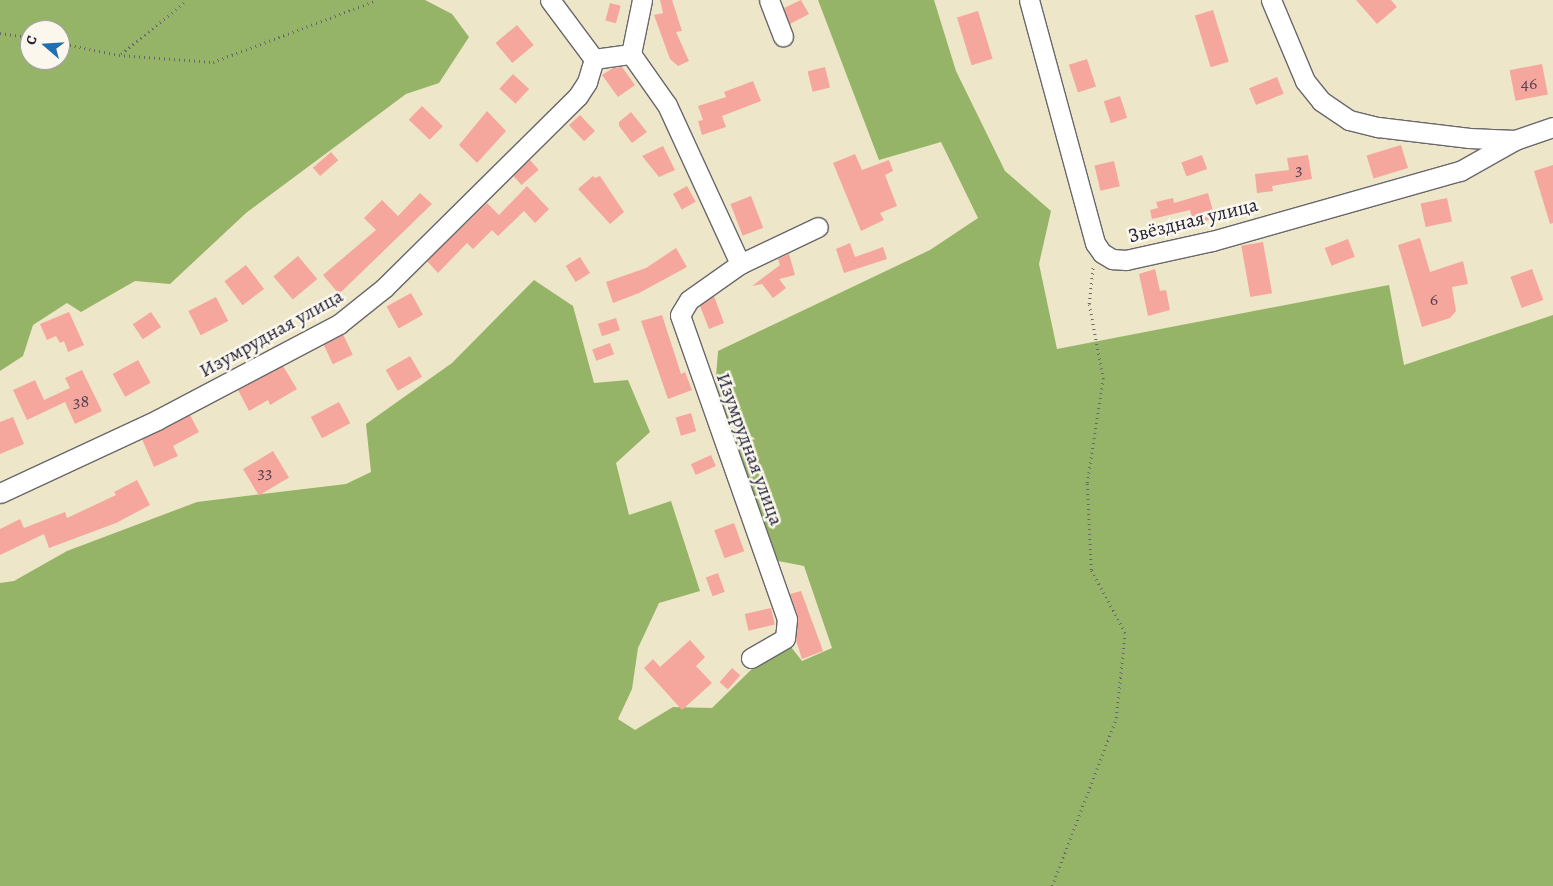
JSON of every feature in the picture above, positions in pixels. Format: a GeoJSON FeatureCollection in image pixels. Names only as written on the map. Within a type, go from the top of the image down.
{"type":"FeatureCollection","features":[{"type":"Feature","properties":{"kind":"street"},"geometry":{"type":"LineString","coordinates":[[550,0],[594,59],[631,54]]}},
{"type":"Feature","properties":{"kind":"street"},"geometry":{"type":"LineString","coordinates":[[642,0],[631,54],[667,105],[740,264]]}},
{"type":"Feature","properties":{"kind":"street"},"geometry":{"type":"LineString","coordinates":[[769,0],[783,36]]}},
{"type":"Feature","properties":{"kind":"street"},"geometry":{"type":"LineString","coordinates":[[1029,0],[1096,243]]}},
{"type":"Feature","properties":{"kind":"street"},"geometry":{"type":"LineString","coordinates":[[1272,0],[1305,81],[1321,101],[1349,120],[1432,135],[1515,140],[1553,127]]}},
{"type":"Feature","properties":{"kind":"street","name":"Изумрудная улица"},"geometry":{"type":"LineString","coordinates":[[0,493],[158,420],[339,324],[364,306],[578,96],[587,82],[594,59]]}},
{"type":"Feature","properties":{"kind":"street","name":"Звёздная улица"},"geometry":{"type":"LineString","coordinates":[[1096,243],[1102,253],[1112,259],[1126,260],[1212,241],[1460,171],[1515,140]]}},
{"type":"Feature","properties":{"kind":"street","name":"Изумрудная улица"},"geometry":{"type":"LineString","coordinates":[[751,658],[784,638],[787,619],[680,315],[688,300],[740,264],[818,228]]}},
{"type":"Feature","properties":{"kind":"path"},"geometry":{"type":"LineString","coordinates":[[119,55],[188,0]]}},
{"type":"Feature","properties":{"kind":"path"},"geometry":{"type":"LineString","coordinates":[[70,45],[119,55],[213,62],[377,0]]}},
{"type":"Feature","properties":{"kind":"path"},"geometry":{"type":"LineString","coordinates":[[0,33],[20,36]]}},
{"type":"Feature","properties":{"kind":"path"},"geometry":{"type":"LineString","coordinates":[[1052,886],[1116,718],[1124,633],[1091,570],[1087,483],[1103,379],[1089,304],[1096,243]]}},
{"type":"Feature","properties":{"kind":"green space"},"geometry":{"type":"Polygon","coordinates":[[[0,0],[425,0],[452,14],[469,37],[439,83],[406,94],[246,213],[170,284],[135,281],[81,312],[67,303],[33,325],[23,356],[0,371],[0,0]]]}},
{"type":"Feature","properties":{"kind":"green space"},"geometry":{"type":"Polygon","coordinates":[[[818,0],[934,0],[956,71],[1005,171],[1051,211],[1039,264],[1057,349],[1389,285],[1404,365],[1553,315],[1553,886],[0,886],[0,583],[14,581],[67,551],[197,502],[346,484],[371,472],[366,424],[452,363],[534,280],[573,306],[594,383],[628,380],[650,432],[616,463],[629,515],[671,501],[700,591],[659,603],[638,648],[632,689],[618,719],[635,730],[673,707],[712,708],[757,664],[791,647],[802,661],[832,648],[804,566],[773,560],[715,390],[718,351],[930,250],[978,218],[941,142],[879,160],[818,0]]]}},
{"type":"Feature","properties":{"kind":"building"},"geometry":{"type":"Polygon","coordinates":[[[660,0],[672,0],[682,31],[676,32],[689,61],[678,66],[670,59],[654,15],[663,13],[660,0]]]}},
{"type":"Feature","properties":{"kind":"building"},"geometry":{"type":"Polygon","coordinates":[[[801,0],[809,14],[790,24],[784,8],[801,0]]]}},
{"type":"Feature","properties":{"kind":"building"},"geometry":{"type":"Polygon","coordinates":[[[1356,0],[1391,0],[1397,7],[1377,24],[1356,0]]]}},
{"type":"Feature","properties":{"kind":"building"},"geometry":{"type":"Polygon","coordinates":[[[610,3],[621,6],[616,23],[605,20],[610,3]]]}},
{"type":"Feature","properties":{"kind":"building"},"geometry":{"type":"Polygon","coordinates":[[[1213,10],[1229,62],[1211,67],[1195,16],[1213,10]]]}},
{"type":"Feature","properties":{"kind":"building"},"geometry":{"type":"Polygon","coordinates":[[[978,11],[993,59],[972,65],[957,17],[978,11]]]}},
{"type":"Feature","properties":{"kind":"building"},"geometry":{"type":"Polygon","coordinates":[[[517,25],[534,45],[512,63],[496,43],[517,25]]]}},
{"type":"Feature","properties":{"kind":"building"},"geometry":{"type":"Polygon","coordinates":[[[1087,59],[1096,87],[1078,92],[1069,65],[1087,59]]]}},
{"type":"Feature","properties":{"kind":"building"},"geometry":{"type":"Polygon","coordinates":[[[1542,64],[1548,94],[1516,101],[1510,70],[1542,64]]]}},
{"type":"Feature","properties":{"kind":"building"},"geometry":{"type":"Polygon","coordinates":[[[622,67],[635,85],[618,97],[602,75],[613,68],[622,67]]]}},
{"type":"Feature","properties":{"kind":"building"},"geometry":{"type":"Polygon","coordinates":[[[825,67],[830,87],[813,92],[808,71],[825,67]]]}},
{"type":"Feature","properties":{"kind":"building"},"geometry":{"type":"Polygon","coordinates":[[[513,74],[529,89],[515,104],[499,89],[513,74]]]}},
{"type":"Feature","properties":{"kind":"building"},"geometry":{"type":"Polygon","coordinates":[[[1277,77],[1284,94],[1256,105],[1249,88],[1277,77]]]}},
{"type":"Feature","properties":{"kind":"building"},"geometry":{"type":"Polygon","coordinates":[[[753,81],[761,101],[722,116],[726,127],[702,135],[698,121],[703,120],[698,106],[726,97],[724,92],[753,81]]]}},
{"type":"Feature","properties":{"kind":"building"},"geometry":{"type":"Polygon","coordinates":[[[1120,96],[1127,118],[1111,123],[1104,101],[1120,96]]]}},
{"type":"Feature","properties":{"kind":"building"},"geometry":{"type":"Polygon","coordinates":[[[422,106],[443,126],[430,140],[409,120],[422,106]]]}},
{"type":"Feature","properties":{"kind":"building"},"geometry":{"type":"Polygon","coordinates":[[[487,111],[506,131],[477,163],[459,145],[487,111]]]}},
{"type":"Feature","properties":{"kind":"building"},"geometry":{"type":"Polygon","coordinates":[[[631,112],[647,132],[632,143],[619,126],[619,122],[631,112]]]}},
{"type":"Feature","properties":{"kind":"building"},"geometry":{"type":"Polygon","coordinates":[[[580,115],[595,131],[584,141],[569,125],[580,115]]]}},
{"type":"Feature","properties":{"kind":"building"},"geometry":{"type":"Polygon","coordinates":[[[1401,145],[1408,168],[1374,178],[1367,156],[1401,145]]]}},
{"type":"Feature","properties":{"kind":"building"},"geometry":{"type":"Polygon","coordinates":[[[663,146],[675,170],[659,177],[642,156],[663,146]]]}},
{"type":"Feature","properties":{"kind":"building"},"geometry":{"type":"Polygon","coordinates":[[[331,152],[338,160],[320,176],[313,168],[331,152]]]}},
{"type":"Feature","properties":{"kind":"building"},"geometry":{"type":"Polygon","coordinates":[[[855,154],[862,170],[889,160],[893,171],[885,175],[897,206],[880,213],[884,220],[861,231],[833,163],[855,154]]]}},
{"type":"Feature","properties":{"kind":"building"},"geometry":{"type":"Polygon","coordinates":[[[1202,155],[1207,169],[1186,177],[1181,163],[1202,155]]]}},
{"type":"Feature","properties":{"kind":"building"},"geometry":{"type":"Polygon","coordinates":[[[1308,155],[1312,179],[1272,186],[1273,191],[1257,193],[1255,174],[1289,170],[1287,158],[1308,155]]]}},
{"type":"Feature","properties":{"kind":"building"},"geometry":{"type":"Polygon","coordinates":[[[530,160],[539,170],[522,185],[513,175],[530,160]]]}},
{"type":"Feature","properties":{"kind":"building"},"geometry":{"type":"Polygon","coordinates":[[[1114,161],[1120,186],[1100,191],[1095,165],[1114,161]]]}},
{"type":"Feature","properties":{"kind":"building"},"geometry":{"type":"Polygon","coordinates":[[[1553,165],[1553,223],[1550,224],[1534,171],[1553,165]]]}},
{"type":"Feature","properties":{"kind":"building"},"geometry":{"type":"Polygon","coordinates":[[[593,176],[595,178],[600,176],[624,212],[610,224],[578,189],[593,176]]]}},
{"type":"Feature","properties":{"kind":"building"},"geometry":{"type":"Polygon","coordinates":[[[527,186],[549,209],[535,223],[524,211],[498,236],[492,230],[473,249],[467,243],[438,273],[427,261],[487,203],[499,215],[527,186]]]}},
{"type":"Feature","properties":{"kind":"building"},"geometry":{"type":"Polygon","coordinates":[[[687,186],[696,202],[682,210],[673,194],[687,186]]]}},
{"type":"Feature","properties":{"kind":"building"},"geometry":{"type":"Polygon","coordinates":[[[420,193],[432,204],[339,294],[323,275],[376,230],[364,218],[382,200],[398,216],[420,193]]]}},
{"type":"Feature","properties":{"kind":"building"},"geometry":{"type":"Polygon","coordinates":[[[1208,193],[1215,218],[1194,224],[1190,210],[1152,219],[1150,210],[1158,208],[1156,202],[1173,198],[1174,203],[1208,193]]]}},
{"type":"Feature","properties":{"kind":"building"},"geometry":{"type":"Polygon","coordinates":[[[751,196],[763,228],[743,236],[730,204],[751,196]]]}},
{"type":"Feature","properties":{"kind":"building"},"geometry":{"type":"Polygon","coordinates":[[[1447,198],[1452,221],[1426,227],[1421,204],[1447,198]]]}},
{"type":"Feature","properties":{"kind":"building"},"geometry":{"type":"Polygon","coordinates":[[[1420,238],[1430,272],[1463,261],[1468,284],[1452,287],[1456,311],[1450,318],[1422,327],[1398,245],[1420,238]]]}},
{"type":"Feature","properties":{"kind":"building"},"geometry":{"type":"Polygon","coordinates":[[[1348,239],[1355,257],[1331,266],[1325,248],[1348,239]]]}},
{"type":"Feature","properties":{"kind":"building"},"geometry":{"type":"Polygon","coordinates":[[[1263,242],[1272,293],[1250,297],[1241,246],[1263,242]]]}},
{"type":"Feature","properties":{"kind":"building"},"geometry":{"type":"Polygon","coordinates":[[[850,243],[855,257],[883,247],[887,259],[844,273],[836,249],[850,243]]]}},
{"type":"Feature","properties":{"kind":"building"},"geometry":{"type":"Polygon","coordinates":[[[676,248],[687,267],[639,293],[613,303],[606,282],[646,268],[676,248]]]}},
{"type":"Feature","properties":{"kind":"building"},"geometry":{"type":"Polygon","coordinates":[[[789,254],[795,275],[779,279],[786,288],[773,298],[762,284],[752,286],[780,265],[778,259],[789,254]]]}},
{"type":"Feature","properties":{"kind":"building"},"geometry":{"type":"Polygon","coordinates":[[[298,256],[317,279],[293,300],[273,277],[298,256]]]}},
{"type":"Feature","properties":{"kind":"building"},"geometry":{"type":"Polygon","coordinates":[[[580,257],[590,273],[576,282],[566,266],[580,257]]]}},
{"type":"Feature","properties":{"kind":"building"},"geometry":{"type":"Polygon","coordinates":[[[246,265],[264,289],[242,305],[224,281],[246,265]]]}},
{"type":"Feature","properties":{"kind":"building"},"geometry":{"type":"Polygon","coordinates":[[[1155,269],[1160,291],[1166,290],[1170,310],[1148,316],[1139,274],[1155,269]]]}},
{"type":"Feature","properties":{"kind":"building"},"geometry":{"type":"Polygon","coordinates":[[[1532,269],[1543,300],[1522,308],[1510,277],[1532,269]]]}},
{"type":"Feature","properties":{"kind":"building"},"geometry":{"type":"Polygon","coordinates":[[[411,293],[423,315],[399,328],[387,307],[411,293]]]}},
{"type":"Feature","properties":{"kind":"building"},"geometry":{"type":"Polygon","coordinates":[[[714,296],[724,323],[709,329],[700,306],[714,296]]]}},
{"type":"Feature","properties":{"kind":"building"},"geometry":{"type":"Polygon","coordinates":[[[216,297],[228,321],[201,335],[188,311],[216,297]]]}},
{"type":"Feature","properties":{"kind":"building"},"geometry":{"type":"Polygon","coordinates":[[[69,312],[84,345],[68,352],[64,341],[60,343],[56,336],[47,340],[40,324],[69,312]]]}},
{"type":"Feature","properties":{"kind":"building"},"geometry":{"type":"Polygon","coordinates":[[[151,312],[161,327],[143,339],[133,324],[151,312]]]}},
{"type":"Feature","properties":{"kind":"building"},"geometry":{"type":"Polygon","coordinates":[[[662,315],[681,374],[685,372],[692,390],[668,399],[641,321],[662,315]]]}},
{"type":"Feature","properties":{"kind":"building"},"geometry":{"type":"Polygon","coordinates":[[[616,318],[620,330],[602,336],[598,324],[616,318]]]}},
{"type":"Feature","properties":{"kind":"building"},"geometry":{"type":"Polygon","coordinates":[[[343,334],[353,355],[333,364],[323,343],[343,334]]]}},
{"type":"Feature","properties":{"kind":"building"},"geometry":{"type":"Polygon","coordinates":[[[610,343],[614,354],[596,361],[592,349],[610,343]]]}},
{"type":"Feature","properties":{"kind":"building"},"geometry":{"type":"Polygon","coordinates":[[[410,356],[422,377],[398,391],[386,370],[410,356]]]}},
{"type":"Feature","properties":{"kind":"building"},"geometry":{"type":"Polygon","coordinates":[[[138,360],[151,383],[125,397],[113,374],[138,360]]]}},
{"type":"Feature","properties":{"kind":"building"},"geometry":{"type":"Polygon","coordinates":[[[283,366],[297,389],[270,405],[268,400],[249,411],[238,390],[283,366]]]}},
{"type":"Feature","properties":{"kind":"building"},"geometry":{"type":"Polygon","coordinates":[[[82,370],[102,411],[75,424],[65,402],[27,420],[13,390],[35,380],[44,400],[70,388],[65,378],[82,370]]]}},
{"type":"Feature","properties":{"kind":"building"},"geometry":{"type":"Polygon","coordinates":[[[339,402],[350,423],[322,438],[311,417],[339,402]]]}},
{"type":"Feature","properties":{"kind":"building"},"geometry":{"type":"Polygon","coordinates":[[[691,413],[696,431],[681,436],[676,417],[691,413]]]}},
{"type":"Feature","properties":{"kind":"building"},"geometry":{"type":"Polygon","coordinates":[[[190,415],[199,432],[173,446],[178,456],[154,467],[142,439],[190,415]]]}},
{"type":"Feature","properties":{"kind":"building"},"geometry":{"type":"Polygon","coordinates":[[[13,417],[24,444],[0,454],[0,422],[13,417]]]}},
{"type":"Feature","properties":{"kind":"building"},"geometry":{"type":"Polygon","coordinates":[[[273,451],[289,478],[259,496],[243,469],[273,451]]]}},
{"type":"Feature","properties":{"kind":"building"},"geometry":{"type":"Polygon","coordinates":[[[711,455],[716,466],[696,475],[691,464],[711,455]]]}},
{"type":"Feature","properties":{"kind":"building"},"geometry":{"type":"Polygon","coordinates":[[[137,480],[150,505],[116,523],[49,548],[44,534],[0,555],[0,529],[20,519],[24,528],[65,512],[67,518],[116,495],[114,492],[137,480]]]}},
{"type":"Feature","properties":{"kind":"building"},"geometry":{"type":"Polygon","coordinates":[[[734,523],[744,551],[725,558],[714,530],[734,523]]]}},
{"type":"Feature","properties":{"kind":"building"},"geometry":{"type":"Polygon","coordinates":[[[718,573],[725,592],[713,596],[706,577],[718,573]]]}},
{"type":"Feature","properties":{"kind":"building"},"geometry":{"type":"Polygon","coordinates":[[[801,591],[823,651],[802,659],[796,640],[798,616],[790,594],[801,591]]]}},
{"type":"Feature","properties":{"kind":"building"},"geometry":{"type":"Polygon","coordinates":[[[771,608],[775,625],[749,631],[745,614],[771,608]]]}},
{"type":"Feature","properties":{"kind":"building"},"geometry":{"type":"Polygon","coordinates":[[[690,640],[705,657],[696,666],[712,683],[682,710],[644,668],[653,659],[660,667],[690,640]]]}},
{"type":"Feature","properties":{"kind":"building"},"geometry":{"type":"Polygon","coordinates":[[[732,668],[740,675],[728,690],[720,682],[732,668]]]}}]}
